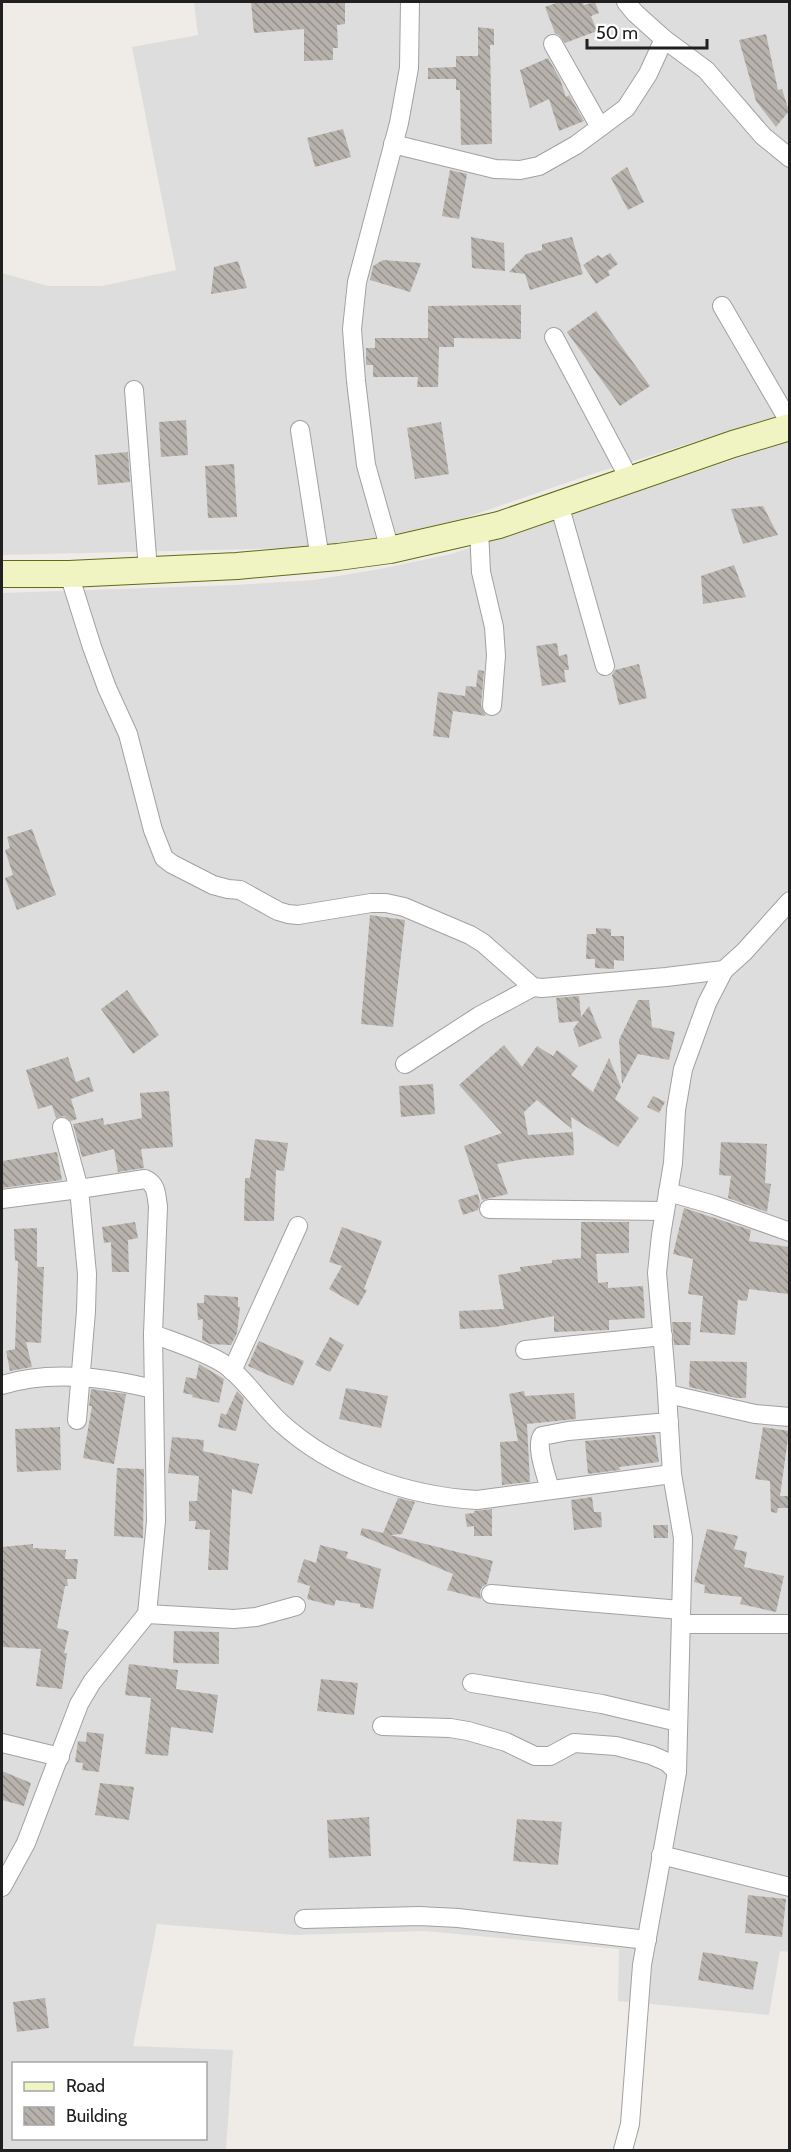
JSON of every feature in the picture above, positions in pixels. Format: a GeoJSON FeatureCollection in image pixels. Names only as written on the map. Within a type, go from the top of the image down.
{"type":"FeatureCollection","features":[{"type":"Feature","properties":{"kind":"street"},"geometry":{"type":"LineString","coordinates":[[390,550],[366,465],[352,329],[357,282],[393,144],[409,68],[410,2]]}},
{"type":"Feature","properties":{"kind":"street"},"geometry":{"type":"LineString","coordinates":[[626,2],[664,39],[706,70],[763,136],[789,158]]}},
{"type":"Feature","properties":{"kind":"street"},"geometry":{"type":"LineString","coordinates":[[393,144],[495,169],[520,170],[539,166],[576,144],[626,108],[648,74],[664,39]]}},
{"type":"Feature","properties":{"kind":"street"},"geometry":{"type":"LineString","coordinates":[[553,44],[600,127]]}},
{"type":"Feature","properties":{"kind":"street"},"geometry":{"type":"LineString","coordinates":[[2,574],[69,574],[237,566],[390,550],[499,525],[789,425],[722,306]]}},
{"type":"Feature","properties":{"kind":"street"},"geometry":{"type":"LineString","coordinates":[[554,337],[630,480]]}},
{"type":"Feature","properties":{"kind":"street"},"geometry":{"type":"LineString","coordinates":[[134,390],[148,570]]}},
{"type":"Feature","properties":{"kind":"street"},"geometry":{"type":"LineString","coordinates":[[300,430],[320,559]]}},
{"type":"Feature","properties":{"kind":"street"},"geometry":{"type":"LineString","coordinates":[[559,504],[605,666]]}},
{"type":"Feature","properties":{"kind":"street"},"geometry":{"type":"LineString","coordinates":[[479,529],[481,572],[494,627],[496,656],[492,706]]}},
{"type":"Feature","properties":{"kind":"street"},"geometry":{"type":"LineString","coordinates":[[69,574],[107,688],[128,734],[153,830],[164,858],[171,864],[213,885],[240,890],[288,914],[298,915],[371,903],[386,903],[404,908],[470,935],[483,943],[533,987]]}},
{"type":"Feature","properties":{"kind":"street"},"geometry":{"type":"LineString","coordinates":[[623,2151],[630,2124],[641,1976],[677,1772],[684,1538],[672,1474],[668,1394],[657,1273],[673,1163],[676,1110],[683,1069],[707,1003],[724,970],[744,952],[789,901]]}},
{"type":"Feature","properties":{"kind":"street"},"geometry":{"type":"LineString","coordinates":[[405,1064],[479,1016],[533,987],[666,977],[724,970]]}},
{"type":"Feature","properties":{"kind":"street"},"geometry":{"type":"LineString","coordinates":[[62,1127],[79,1190],[87,1274],[77,1420]]}},
{"type":"Feature","properties":{"kind":"street"},"geometry":{"type":"LineString","coordinates":[[2,1198],[79,1190],[145,1179],[152,1182],[158,1206],[153,1334],[156,1521],[147,1614],[117,1650],[80,1704],[26,1843],[2,1887]]}},
{"type":"Feature","properties":{"kind":"street"},"geometry":{"type":"LineString","coordinates":[[668,1192],[714,1205],[789,1232]]}},
{"type":"Feature","properties":{"kind":"street"},"geometry":{"type":"LineString","coordinates":[[489,1209],[665,1211]]}},
{"type":"Feature","properties":{"kind":"street"},"geometry":{"type":"LineString","coordinates":[[232,1371],[297,1226]]}},
{"type":"Feature","properties":{"kind":"street"},"geometry":{"type":"LineString","coordinates":[[153,1334],[224,1364],[283,1425],[324,1455],[395,1487],[447,1498],[477,1500],[672,1474]]}},
{"type":"Feature","properties":{"kind":"street"},"geometry":{"type":"LineString","coordinates":[[525,1350],[663,1336]]}},
{"type":"Feature","properties":{"kind":"street"},"geometry":{"type":"LineString","coordinates":[[2,1385],[15,1380],[52,1376],[114,1381],[153,1389]]}},
{"type":"Feature","properties":{"kind":"street"},"geometry":{"type":"LineString","coordinates":[[668,1394],[728,1409],[789,1417]]}},
{"type":"Feature","properties":{"kind":"street"},"geometry":{"type":"LineString","coordinates":[[550,1490],[539,1448],[542,1436],[568,1431],[669,1422]]}},
{"type":"Feature","properties":{"kind":"street"},"geometry":{"type":"LineString","coordinates":[[491,1594],[681,1617],[789,1624]]}},
{"type":"Feature","properties":{"kind":"street"},"geometry":{"type":"LineString","coordinates":[[147,1614],[234,1619],[256,1617],[296,1606]]}},
{"type":"Feature","properties":{"kind":"street"},"geometry":{"type":"LineString","coordinates":[[472,1683],[602,1704],[678,1722]]}},
{"type":"Feature","properties":{"kind":"street"},"geometry":{"type":"LineString","coordinates":[[382,1726],[450,1728],[468,1731],[506,1742],[535,1756],[550,1756],[574,1743],[616,1746],[651,1755],[667,1762],[677,1772]]}},
{"type":"Feature","properties":{"kind":"street"},"geometry":{"type":"LineString","coordinates":[[2,1743],[60,1757]]}},
{"type":"Feature","properties":{"kind":"street"},"geometry":{"type":"LineString","coordinates":[[661,1855],[789,1887]]}},
{"type":"Feature","properties":{"kind":"street"},"geometry":{"type":"LineString","coordinates":[[304,1918],[419,1916],[458,1918],[647,1940]]}},
{"type":"Feature","properties":{"kind":"shaded area"},"geometry":{"type":"Polygon","coordinates":[[[194,2],[789,2],[789,412],[589,475],[462,519],[371,540],[298,548],[2,555],[2,273],[48,286],[102,286],[176,270],[132,47],[198,35],[194,2]]]}},
{"type":"Feature","properties":{"kind":"shaded area"},"geometry":{"type":"Polygon","coordinates":[[[789,441],[790,1952],[780,1951],[769,2015],[618,2001],[619,1949],[425,1931],[295,1935],[157,1924],[133,2046],[233,2050],[226,2150],[2,2150],[2,593],[314,580],[451,554],[789,441]]]}},
{"type":"Feature","properties":{"kind":"building"},"geometry":{"type":"Polygon","coordinates":[[[251,2],[345,2],[345,24],[337,25],[338,48],[333,48],[333,60],[304,61],[304,29],[254,33],[251,2]]]}},
{"type":"Feature","properties":{"kind":"building"},"geometry":{"type":"Polygon","coordinates":[[[559,2],[582,2],[584,5],[595,2],[599,13],[591,16],[597,31],[565,43],[555,33],[545,7],[559,2]]]}},
{"type":"Feature","properties":{"kind":"building"},"geometry":{"type":"Polygon","coordinates":[[[478,27],[494,29],[494,45],[490,45],[492,144],[461,145],[460,90],[456,90],[456,79],[428,79],[428,68],[456,67],[456,56],[478,56],[478,27]]]}},
{"type":"Feature","properties":{"kind":"building"},"geometry":{"type":"Polygon","coordinates":[[[766,34],[778,90],[782,89],[789,111],[776,127],[756,101],[739,40],[766,34]]]}},
{"type":"Feature","properties":{"kind":"building"},"geometry":{"type":"Polygon","coordinates":[[[548,58],[560,79],[566,97],[569,95],[584,121],[559,131],[549,99],[530,108],[520,70],[548,58]]]}},
{"type":"Feature","properties":{"kind":"building"},"geometry":{"type":"Polygon","coordinates":[[[343,129],[351,157],[315,167],[307,138],[343,129]]]}},
{"type":"Feature","properties":{"kind":"building"},"geometry":{"type":"Polygon","coordinates":[[[627,167],[644,202],[628,210],[611,178],[627,167]]]}},
{"type":"Feature","properties":{"kind":"building"},"geometry":{"type":"Polygon","coordinates":[[[450,170],[467,174],[459,219],[442,216],[450,170]]]}},
{"type":"Feature","properties":{"kind":"building"},"geometry":{"type":"Polygon","coordinates":[[[471,237],[504,243],[505,271],[472,268],[471,237]]]}},
{"type":"Feature","properties":{"kind":"building"},"geometry":{"type":"Polygon","coordinates":[[[572,237],[583,274],[530,290],[525,274],[509,272],[526,254],[542,250],[542,244],[572,237]]]}},
{"type":"Feature","properties":{"kind":"building"},"geometry":{"type":"Polygon","coordinates":[[[610,253],[618,264],[608,271],[610,275],[596,284],[583,265],[598,255],[602,258],[610,253]]]}},
{"type":"Feature","properties":{"kind":"building"},"geometry":{"type":"Polygon","coordinates":[[[383,260],[421,263],[410,292],[370,280],[373,266],[383,260]]]}},
{"type":"Feature","properties":{"kind":"building"},"geometry":{"type":"Polygon","coordinates":[[[238,261],[247,288],[211,294],[214,267],[238,261]]]}},
{"type":"Feature","properties":{"kind":"building"},"geometry":{"type":"Polygon","coordinates":[[[521,305],[521,339],[454,338],[454,347],[439,347],[438,387],[417,387],[418,377],[373,377],[373,365],[366,365],[366,348],[375,348],[375,338],[428,338],[428,306],[521,305]]]}},
{"type":"Feature","properties":{"kind":"building"},"geometry":{"type":"Polygon","coordinates":[[[596,311],[650,386],[620,406],[567,332],[596,311]]]}},
{"type":"Feature","properties":{"kind":"building"},"geometry":{"type":"Polygon","coordinates":[[[186,420],[188,455],[161,457],[159,422],[186,420]]]}},
{"type":"Feature","properties":{"kind":"building"},"geometry":{"type":"Polygon","coordinates":[[[441,422],[449,474],[415,479],[407,428],[441,422]]]}},
{"type":"Feature","properties":{"kind":"building"},"geometry":{"type":"Polygon","coordinates":[[[128,452],[130,482],[98,485],[95,455],[128,452]]]}},
{"type":"Feature","properties":{"kind":"building"},"geometry":{"type":"Polygon","coordinates":[[[234,464],[237,517],[208,518],[205,466],[234,464]]]}},
{"type":"Feature","properties":{"kind":"building"},"geometry":{"type":"Polygon","coordinates":[[[763,506],[778,535],[743,544],[731,509],[763,506]]]}},
{"type":"Feature","properties":{"kind":"building"},"geometry":{"type":"Polygon","coordinates":[[[734,565],[746,597],[703,604],[701,576],[734,565]]]}},
{"type":"Feature","properties":{"kind":"building"},"geometry":{"type":"Polygon","coordinates":[[[557,643],[559,656],[567,654],[569,670],[564,670],[566,682],[542,686],[536,646],[557,643]]]}},
{"type":"Feature","properties":{"kind":"building"},"geometry":{"type":"Polygon","coordinates":[[[639,664],[647,698],[619,705],[612,675],[615,670],[639,664]]]}},
{"type":"Feature","properties":{"kind":"building"},"geometry":{"type":"Polygon","coordinates":[[[478,670],[484,671],[481,706],[486,716],[453,711],[449,738],[433,736],[438,692],[465,696],[466,686],[476,687],[478,670]]]}},
{"type":"Feature","properties":{"kind":"building"},"geometry":{"type":"Polygon","coordinates":[[[32,829],[56,895],[17,910],[5,878],[13,875],[5,850],[10,848],[7,837],[32,829]]]}},
{"type":"Feature","properties":{"kind":"building"},"geometry":{"type":"Polygon","coordinates":[[[370,915],[405,920],[393,1027],[361,1024],[370,915]]]}},
{"type":"Feature","properties":{"kind":"building"},"geometry":{"type":"Polygon","coordinates":[[[596,928],[611,929],[611,936],[624,936],[624,961],[614,960],[614,969],[595,968],[595,959],[586,959],[587,934],[596,934],[596,928]]]}},
{"type":"Feature","properties":{"kind":"building"},"geometry":{"type":"Polygon","coordinates":[[[127,990],[159,1035],[133,1054],[101,1009],[127,990]]]}},
{"type":"Feature","properties":{"kind":"building"},"geometry":{"type":"Polygon","coordinates":[[[579,996],[581,1017],[589,1006],[602,1038],[579,1047],[573,1029],[579,1021],[559,1023],[556,998],[579,996]]]}},
{"type":"Feature","properties":{"kind":"building"},"geometry":{"type":"Polygon","coordinates":[[[638,1000],[649,1000],[652,1027],[675,1032],[669,1060],[638,1054],[622,1084],[619,1040],[638,1000]]]}},
{"type":"Feature","properties":{"kind":"building"},"geometry":{"type":"Polygon","coordinates":[[[504,1045],[522,1067],[537,1046],[553,1056],[557,1050],[578,1066],[571,1075],[593,1092],[609,1058],[621,1087],[615,1099],[639,1118],[618,1147],[571,1117],[572,1129],[537,1100],[524,1112],[528,1135],[573,1132],[574,1155],[524,1159],[497,1164],[508,1194],[482,1200],[464,1146],[502,1133],[459,1085],[504,1045]]]}},
{"type":"Feature","properties":{"kind":"building"},"geometry":{"type":"Polygon","coordinates":[[[68,1057],[76,1082],[89,1077],[94,1091],[71,1099],[77,1119],[71,1121],[64,1116],[56,1118],[52,1105],[38,1109],[26,1070],[68,1057]]]}},
{"type":"Feature","properties":{"kind":"building"},"geometry":{"type":"Polygon","coordinates":[[[433,1084],[435,1114],[401,1117],[399,1086],[433,1084]]]}},
{"type":"Feature","properties":{"kind":"building"},"geometry":{"type":"Polygon","coordinates":[[[169,1091],[173,1147],[141,1149],[144,1168],[118,1172],[114,1149],[82,1157],[73,1124],[103,1118],[104,1125],[142,1118],[140,1093],[169,1091]]]}},
{"type":"Feature","properties":{"kind":"building"},"geometry":{"type":"Polygon","coordinates":[[[653,1096],[665,1102],[659,1113],[647,1107],[653,1096]]]}},
{"type":"Feature","properties":{"kind":"building"},"geometry":{"type":"Polygon","coordinates":[[[255,1139],[288,1143],[284,1171],[276,1170],[274,1221],[244,1221],[245,1178],[250,1178],[255,1139]]]}},
{"type":"Feature","properties":{"kind":"building"},"geometry":{"type":"Polygon","coordinates":[[[721,1142],[767,1144],[765,1183],[771,1184],[767,1212],[728,1198],[731,1176],[719,1175],[721,1142]]]}},
{"type":"Feature","properties":{"kind":"building"},"geometry":{"type":"Polygon","coordinates":[[[57,1152],[62,1180],[2,1188],[2,1161],[57,1152]]]}},
{"type":"Feature","properties":{"kind":"building"},"geometry":{"type":"Polygon","coordinates":[[[478,1194],[480,1202],[478,1210],[463,1215],[458,1200],[478,1194]]]}},
{"type":"Feature","properties":{"kind":"building"},"geometry":{"type":"Polygon","coordinates":[[[684,1208],[751,1230],[749,1241],[789,1247],[788,1294],[749,1289],[747,1301],[738,1300],[735,1335],[700,1332],[703,1296],[688,1294],[693,1259],[673,1254],[684,1208]]]}},
{"type":"Feature","properties":{"kind":"building"},"geometry":{"type":"Polygon","coordinates":[[[135,1222],[138,1238],[128,1240],[129,1272],[112,1272],[111,1242],[104,1243],[102,1227],[135,1222]]]}},
{"type":"Feature","properties":{"kind":"building"},"geometry":{"type":"Polygon","coordinates":[[[581,1222],[629,1222],[629,1253],[596,1254],[598,1283],[608,1282],[608,1288],[643,1286],[645,1318],[609,1320],[609,1330],[554,1332],[554,1316],[495,1327],[460,1329],[459,1311],[504,1309],[498,1275],[521,1271],[520,1267],[552,1263],[552,1260],[581,1258],[581,1222]]]}},
{"type":"Feature","properties":{"kind":"building"},"geometry":{"type":"Polygon","coordinates":[[[342,1227],[382,1241],[364,1289],[367,1290],[358,1306],[329,1289],[342,1266],[329,1262],[342,1227]]]}},
{"type":"Feature","properties":{"kind":"building"},"geometry":{"type":"Polygon","coordinates":[[[37,1228],[37,1267],[44,1267],[41,1343],[26,1342],[32,1367],[10,1371],[6,1351],[15,1349],[18,1261],[15,1261],[14,1229],[37,1228]]]}},
{"type":"Feature","properties":{"kind":"building"},"geometry":{"type":"Polygon","coordinates":[[[204,1295],[238,1297],[238,1307],[240,1307],[237,1333],[231,1345],[210,1344],[202,1340],[203,1319],[198,1320],[197,1303],[204,1303],[204,1295]]]}},
{"type":"Feature","properties":{"kind":"building"},"geometry":{"type":"Polygon","coordinates":[[[672,1322],[691,1322],[690,1345],[674,1345],[672,1322]]]}},
{"type":"Feature","properties":{"kind":"building"},"geometry":{"type":"Polygon","coordinates":[[[330,1337],[344,1345],[330,1372],[315,1365],[330,1337]]]}},
{"type":"Feature","properties":{"kind":"building"},"geometry":{"type":"Polygon","coordinates":[[[259,1341],[304,1361],[293,1386],[248,1366],[259,1341]]]}},
{"type":"Feature","properties":{"kind":"building"},"geometry":{"type":"Polygon","coordinates":[[[690,1361],[747,1362],[746,1398],[736,1398],[689,1387],[690,1361]]]}},
{"type":"Feature","properties":{"kind":"building"},"geometry":{"type":"Polygon","coordinates":[[[199,1364],[224,1379],[219,1403],[183,1393],[186,1377],[196,1379],[199,1364]]]}},
{"type":"Feature","properties":{"kind":"building"},"geometry":{"type":"Polygon","coordinates":[[[346,1388],[388,1396],[381,1428],[339,1419],[346,1388]]]}},
{"type":"Feature","properties":{"kind":"building"},"geometry":{"type":"Polygon","coordinates":[[[91,1389],[126,1394],[114,1464],[83,1458],[92,1406],[89,1406],[91,1389]]]}},
{"type":"Feature","properties":{"kind":"building"},"geometry":{"type":"Polygon","coordinates":[[[237,1391],[244,1398],[236,1431],[218,1427],[221,1413],[226,1415],[237,1391]]]}},
{"type":"Feature","properties":{"kind":"building"},"geometry":{"type":"Polygon","coordinates":[[[524,1391],[525,1396],[574,1393],[576,1419],[527,1424],[530,1482],[502,1485],[500,1442],[518,1441],[509,1394],[524,1391]]]}},
{"type":"Feature","properties":{"kind":"building"},"geometry":{"type":"Polygon","coordinates":[[[60,1427],[61,1470],[17,1472],[15,1429],[60,1427]]]}},
{"type":"Feature","properties":{"kind":"building"},"geometry":{"type":"Polygon","coordinates":[[[763,1427],[789,1431],[780,1496],[789,1496],[789,1508],[778,1508],[777,1513],[771,1512],[770,1481],[755,1479],[763,1427]]]}},
{"type":"Feature","properties":{"kind":"building"},"geometry":{"type":"Polygon","coordinates":[[[655,1435],[659,1462],[588,1474],[585,1441],[655,1435]]]}},
{"type":"Feature","properties":{"kind":"building"},"geometry":{"type":"Polygon","coordinates":[[[172,1437],[204,1440],[203,1451],[259,1464],[252,1494],[232,1489],[228,1570],[208,1570],[210,1530],[195,1529],[196,1521],[189,1521],[189,1501],[197,1501],[199,1476],[168,1473],[172,1437]]]}},
{"type":"Feature","properties":{"kind":"building"},"geometry":{"type":"Polygon","coordinates":[[[117,1468],[144,1469],[143,1538],[114,1536],[117,1468]]]}},
{"type":"Feature","properties":{"kind":"building"},"geometry":{"type":"Polygon","coordinates":[[[592,1497],[594,1512],[601,1512],[602,1527],[574,1530],[571,1500],[592,1497]]]}},
{"type":"Feature","properties":{"kind":"building"},"geometry":{"type":"Polygon","coordinates":[[[398,1498],[415,1502],[402,1534],[390,1535],[493,1561],[487,1584],[480,1592],[481,1599],[447,1590],[453,1574],[360,1535],[362,1528],[383,1533],[398,1498]]]}},
{"type":"Feature","properties":{"kind":"building"},"geometry":{"type":"Polygon","coordinates":[[[492,1509],[492,1536],[474,1536],[474,1526],[467,1527],[465,1514],[492,1509]]]}},
{"type":"Feature","properties":{"kind":"building"},"geometry":{"type":"Polygon","coordinates":[[[653,1525],[668,1525],[668,1538],[654,1538],[653,1525]]]}},
{"type":"Feature","properties":{"kind":"building"},"geometry":{"type":"Polygon","coordinates":[[[707,1529],[738,1536],[734,1549],[747,1552],[744,1567],[784,1576],[776,1612],[740,1604],[742,1597],[704,1593],[705,1585],[694,1582],[707,1529]]]}},
{"type":"Feature","properties":{"kind":"building"},"geometry":{"type":"Polygon","coordinates":[[[33,1544],[33,1548],[66,1550],[65,1559],[78,1559],[76,1579],[67,1579],[68,1586],[65,1586],[57,1628],[69,1631],[64,1653],[67,1653],[62,1689],[36,1686],[41,1649],[2,1647],[2,1547],[33,1544]]]}},
{"type":"Feature","properties":{"kind":"building"},"geometry":{"type":"Polygon","coordinates":[[[320,1545],[348,1552],[346,1558],[381,1569],[373,1609],[336,1600],[334,1606],[307,1599],[310,1586],[297,1582],[304,1559],[316,1563],[320,1545]]]}},
{"type":"Feature","properties":{"kind":"building"},"geometry":{"type":"Polygon","coordinates":[[[174,1631],[219,1632],[219,1664],[173,1663],[174,1631]]]}},
{"type":"Feature","properties":{"kind":"building"},"geometry":{"type":"Polygon","coordinates":[[[129,1664],[178,1670],[176,1689],[218,1695],[213,1733],[171,1727],[168,1756],[145,1754],[151,1698],[125,1695],[129,1664]]]}},
{"type":"Feature","properties":{"kind":"building"},"geometry":{"type":"Polygon","coordinates":[[[321,1679],[358,1683],[354,1715],[317,1711],[321,1679]]]}},
{"type":"Feature","properties":{"kind":"building"},"geometry":{"type":"Polygon","coordinates":[[[87,1732],[104,1734],[99,1772],[82,1770],[83,1763],[75,1762],[78,1741],[86,1742],[87,1732]]]}},
{"type":"Feature","properties":{"kind":"building"},"geometry":{"type":"Polygon","coordinates":[[[2,1771],[31,1783],[24,1806],[2,1800],[2,1771]]]}},
{"type":"Feature","properties":{"kind":"building"},"geometry":{"type":"Polygon","coordinates":[[[100,1783],[134,1787],[129,1820],[95,1815],[100,1783]]]}},
{"type":"Feature","properties":{"kind":"building"},"geometry":{"type":"Polygon","coordinates":[[[369,1817],[371,1856],[329,1858],[327,1820],[369,1817]]]}},
{"type":"Feature","properties":{"kind":"building"},"geometry":{"type":"Polygon","coordinates":[[[517,1819],[562,1822],[558,1865],[513,1861],[517,1819]]]}},
{"type":"Feature","properties":{"kind":"building"},"geometry":{"type":"Polygon","coordinates":[[[748,1895],[786,1899],[782,1937],[745,1933],[748,1895]]]}},
{"type":"Feature","properties":{"kind":"building"},"geometry":{"type":"Polygon","coordinates":[[[703,1952],[758,1962],[753,1990],[698,1980],[703,1952]]]}},
{"type":"Feature","properties":{"kind":"building"},"geometry":{"type":"Polygon","coordinates":[[[45,1998],[49,2028],[17,2032],[13,2002],[45,1998]]]}}]}
